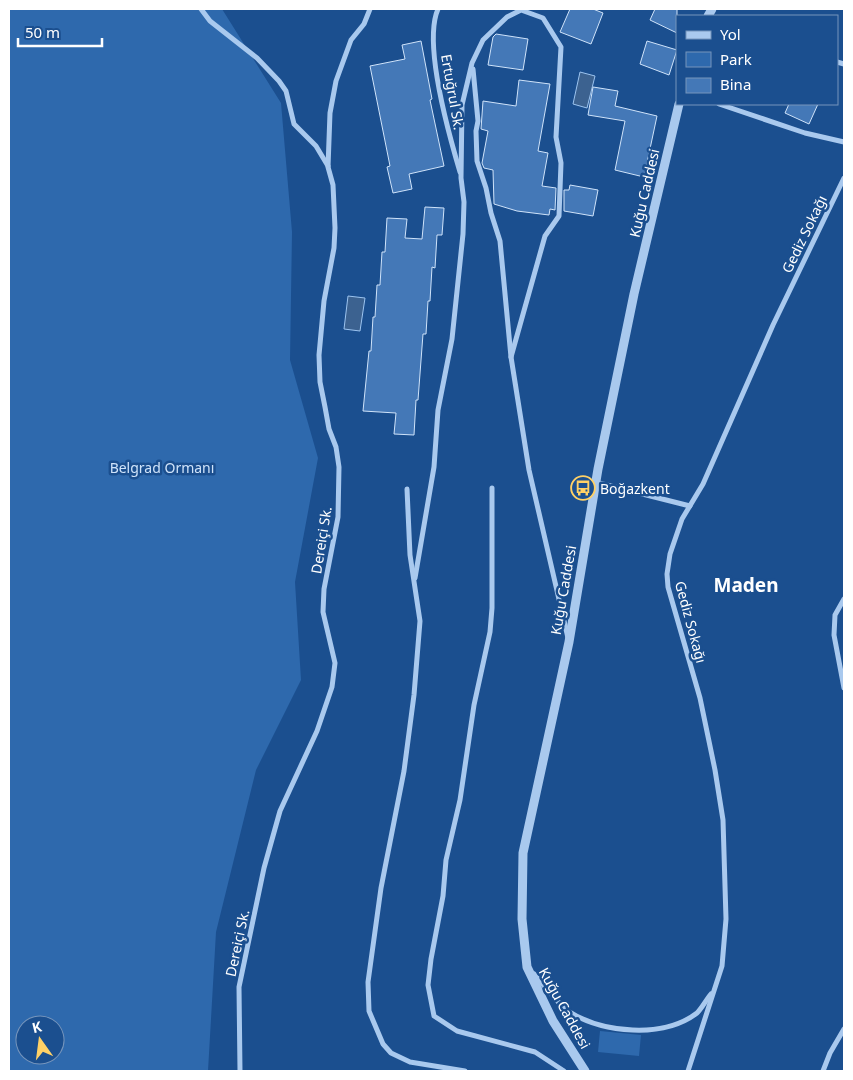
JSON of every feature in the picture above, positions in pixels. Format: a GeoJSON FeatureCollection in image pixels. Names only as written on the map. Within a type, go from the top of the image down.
{"type":"FeatureCollection","features":[{"type":"Feature","properties":{"kind":"street"},"geometry":{"type":"LineString","coordinates":[[201,9],[210,21],[257,58],[279,81],[286,91],[294,124],[316,146],[328,167]]}},
{"type":"Feature","properties":{"kind":"street","name":"Dereiçi Sk."},"geometry":{"type":"LineString","coordinates":[[240,1071],[240,987],[264,868],[280,810],[317,731],[332,687],[335,663],[323,612],[324,589],[338,517],[339,467],[336,447],[329,429],[323,399],[319,355],[324,301],[334,248],[335,228],[333,185],[328,167],[330,113],[336,81],[351,40],[364,24],[370,9]]}},
{"type":"Feature","properties":{"kind":"street","name":"Ertuğrul Sk."},"geometry":{"type":"LineString","coordinates":[[438,9],[432,33],[436,64],[446,124],[461,178]]}},
{"type":"Feature","properties":{"kind":"street"},"geometry":{"type":"LineString","coordinates":[[414,578],[434,467],[438,410],[452,339],[463,234],[464,202],[461,178],[462,105],[472,63],[483,40],[507,17],[521,10],[543,18],[561,47],[556,137],[560,163],[559,216],[545,236],[511,357]]}},
{"type":"Feature","properties":{"kind":"street"},"geometry":{"type":"LineString","coordinates":[[472,63],[478,121],[476,131],[478,161],[500,241],[511,357],[529,470],[569,642]]}},
{"type":"Feature","properties":{"kind":"street","name":"Kuğu Caddesi"},"geometry":{"type":"LineString","coordinates":[[585,1071],[553,1021],[527,967],[522,919],[523,853],[569,642],[596,482],[634,294],[679,105]]}},
{"type":"Feature","properties":{"kind":"street"},"geometry":{"type":"LineString","coordinates":[[722,105],[805,133],[844,142]]}},
{"type":"Feature","properties":{"kind":"street","name":"Gediz Sokağı"},"geometry":{"type":"LineString","coordinates":[[688,1071],[722,966],[726,919],[723,820],[700,698],[668,587],[667,574],[670,554],[682,519],[703,484],[772,324],[844,178]]}},
{"type":"Feature","properties":{"kind":"street"},"geometry":{"type":"LineString","coordinates":[[596,482],[690,506]]}},
{"type":"Feature","properties":{"kind":"street"},"geometry":{"type":"LineString","coordinates":[[492,488],[492,608],[490,632],[474,705],[460,800],[446,860],[443,896],[428,985],[434,1016],[447,1025],[458,1031],[535,1052],[564,1071]]}},
{"type":"Feature","properties":{"kind":"street"},"geometry":{"type":"LineString","coordinates":[[407,489],[410,555],[420,621],[414,695],[404,771],[381,888],[368,982],[369,1011],[383,1044],[391,1053],[410,1062],[465,1071]]}},
{"type":"Feature","properties":{"kind":"street"},"geometry":{"type":"LineString","coordinates":[[844,599],[834,615],[834,635],[844,688]]}},
{"type":"Feature","properties":{"kind":"street"},"geometry":{"type":"LineString","coordinates":[[527,967],[568,1010],[596,1024],[637,1031],[670,1026],[697,1012],[714,990]]}},
{"type":"Feature","properties":{"kind":"street"},"geometry":{"type":"LineString","coordinates":[[823,1071],[830,1053],[844,1029]]}},
{"type":"Feature","properties":{"kind":"green space","name":"Belgrad Ormanı"},"geometry":{"type":"Polygon","coordinates":[[[9,9],[222,9],[281,103],[292,232],[290,360],[318,458],[295,582],[301,680],[256,770],[216,932],[208,1071],[9,1071],[9,9]]]}},
{"type":"Feature","properties":{"kind":"green space"},"geometry":{"type":"Polygon","coordinates":[[[600,1031],[641,1035],[639,1056],[598,1052],[600,1031]]]}},
{"type":"Feature","properties":{"kind":"shaded area"},"geometry":{"type":"Polygon","coordinates":[[[580,72],[595,76],[587,108],[573,104],[580,72]]]}},
{"type":"Feature","properties":{"kind":"shaded area"},"geometry":{"type":"Polygon","coordinates":[[[348,296],[365,298],[360,331],[344,329],[348,296]]]}},
{"type":"Feature","properties":{"kind":"building"},"geometry":{"type":"Polygon","coordinates":[[[570,9],[593,9],[603,13],[591,44],[560,32],[570,9]]]}},
{"type":"Feature","properties":{"kind":"building"},"geometry":{"type":"Polygon","coordinates":[[[655,9],[677,9],[676,33],[650,20],[655,9]]]}},
{"type":"Feature","properties":{"kind":"building"},"geometry":{"type":"Polygon","coordinates":[[[496,34],[528,39],[523,70],[488,65],[493,37],[496,34]]]}},
{"type":"Feature","properties":{"kind":"building"},"geometry":{"type":"Polygon","coordinates":[[[421,41],[432,99],[430,100],[444,166],[409,174],[412,189],[393,193],[387,167],[390,166],[370,66],[405,59],[402,45],[421,41]]]}},
{"type":"Feature","properties":{"kind":"building"},"geometry":{"type":"Polygon","coordinates":[[[647,41],[676,50],[669,75],[640,64],[647,41]]]}},
{"type":"Feature","properties":{"kind":"building"},"geometry":{"type":"Polygon","coordinates":[[[519,80],[550,84],[538,151],[548,153],[542,186],[556,188],[555,210],[550,209],[549,215],[517,211],[494,204],[493,170],[484,168],[482,163],[488,131],[481,129],[483,101],[516,106],[519,80]]]}},
{"type":"Feature","properties":{"kind":"building"},"geometry":{"type":"Polygon","coordinates":[[[593,87],[618,91],[615,106],[657,116],[644,177],[615,170],[625,121],[588,115],[593,87]]]}},
{"type":"Feature","properties":{"kind":"building"},"geometry":{"type":"Polygon","coordinates":[[[789,105],[818,105],[809,124],[785,113],[789,105]]]}},
{"type":"Feature","properties":{"kind":"building"},"geometry":{"type":"Polygon","coordinates":[[[570,185],[598,190],[593,216],[564,211],[564,190],[569,190],[570,185]]]}},
{"type":"Feature","properties":{"kind":"building"},"geometry":{"type":"Polygon","coordinates":[[[425,207],[444,208],[442,235],[437,235],[435,268],[432,267],[426,334],[423,334],[414,435],[394,434],[396,413],[363,411],[369,351],[371,351],[373,317],[375,317],[377,285],[380,285],[382,252],[385,252],[387,218],[407,219],[405,238],[422,239],[425,207]]]}},
{"type":"Feature","properties":{"kind":"place","name":"Boğazkent"},"geometry":{"type":"Point","coordinates":[583,488]}},
{"type":"Feature","properties":{"kind":"district","name":"Maden"},"geometry":{"type":"Point","coordinates":[746,585]}}]}
